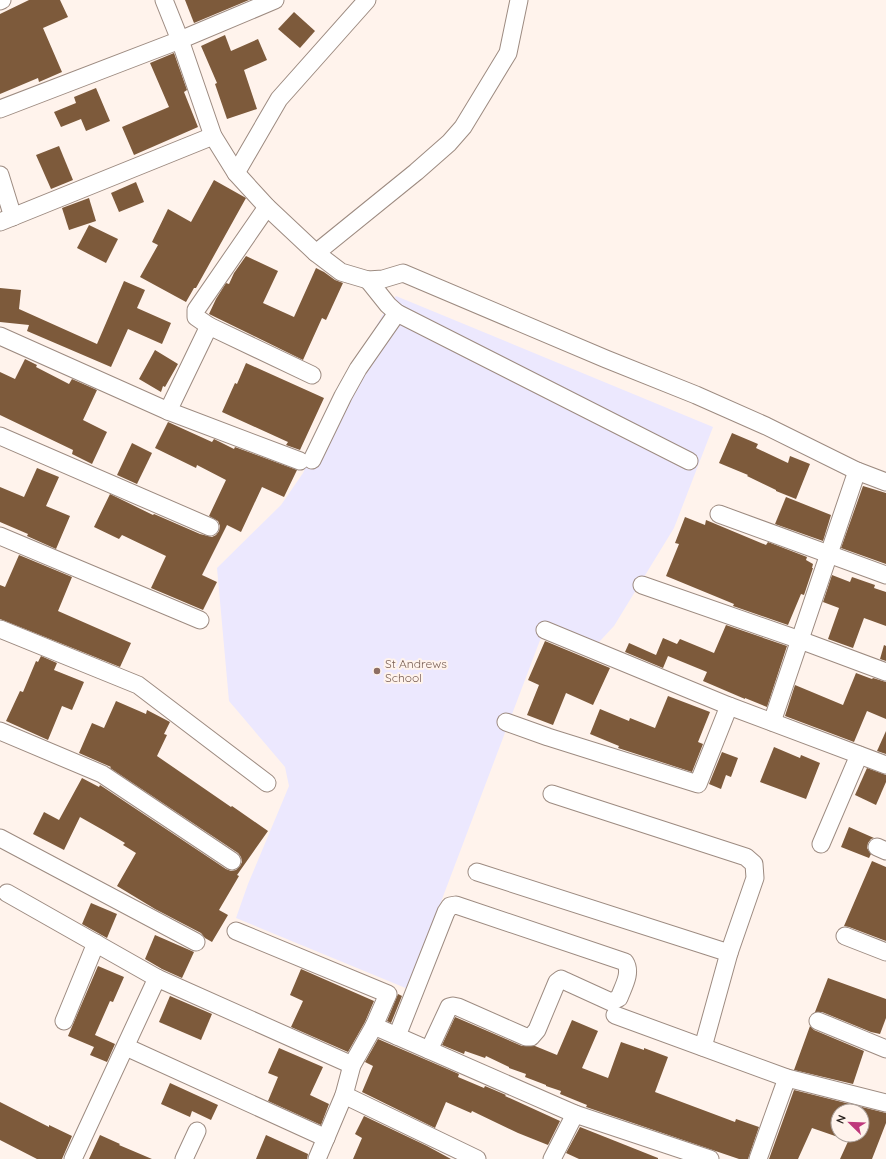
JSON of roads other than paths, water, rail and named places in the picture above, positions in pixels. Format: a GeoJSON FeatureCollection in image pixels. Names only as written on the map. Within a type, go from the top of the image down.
{"type":"FeatureCollection","features":[{"type":"Feature","properties":{"kind":"street"},"geometry":{"type":"LineString","coordinates":[[164,0],[180,40],[213,136],[236,173],[267,207],[316,253],[342,272],[368,280],[403,273],[606,359],[696,395],[766,426],[857,471],[886,482]]}},
{"type":"Feature","properties":{"kind":"street"},"geometry":{"type":"LineString","coordinates":[[0,109],[180,40],[275,0]]}},
{"type":"Feature","properties":{"kind":"street"},"geometry":{"type":"LineString","coordinates":[[236,173],[279,100],[366,0]]}},
{"type":"Feature","properties":{"kind":"street"},"geometry":{"type":"LineString","coordinates":[[316,253],[416,172],[449,143],[463,127],[508,54],[519,0]]}},
{"type":"Feature","properties":{"kind":"street"},"geometry":{"type":"LineString","coordinates":[[0,174],[6,219],[213,136]]}},
{"type":"Feature","properties":{"kind":"street"},"geometry":{"type":"LineString","coordinates":[[267,207],[196,310],[196,317],[209,326],[312,375]]}},
{"type":"Feature","properties":{"kind":"street"},"geometry":{"type":"LineString","coordinates":[[368,280],[388,305],[397,313],[690,461]]}},
{"type":"Feature","properties":{"kind":"street"},"geometry":{"type":"LineString","coordinates":[[0,336],[168,411],[306,460],[358,369],[397,313]]}},
{"type":"Feature","properties":{"kind":"street"},"geometry":{"type":"LineString","coordinates":[[168,411],[209,326]]}},
{"type":"Feature","properties":{"kind":"street"},"geometry":{"type":"LineString","coordinates":[[0,436],[210,527]]}},
{"type":"Feature","properties":{"kind":"street"},"geometry":{"type":"LineString","coordinates":[[772,722],[857,471]]}},
{"type":"Feature","properties":{"kind":"street"},"geometry":{"type":"LineString","coordinates":[[719,514],[886,575]]}},
{"type":"Feature","properties":{"kind":"street"},"geometry":{"type":"LineString","coordinates":[[0,536],[200,620]]}},
{"type":"Feature","properties":{"kind":"street"},"geometry":{"type":"LineString","coordinates":[[642,585],[800,640],[886,672]]}},
{"type":"Feature","properties":{"kind":"street"},"geometry":{"type":"LineString","coordinates":[[0,629],[138,685],[267,783]]}},
{"type":"Feature","properties":{"kind":"street"},"geometry":{"type":"LineString","coordinates":[[544,630],[728,706],[886,765]]}},
{"type":"Feature","properties":{"kind":"street"},"geometry":{"type":"LineString","coordinates":[[506,722],[548,737],[698,784],[728,706]]}},
{"type":"Feature","properties":{"kind":"street"},"geometry":{"type":"LineString","coordinates":[[0,731],[102,774],[232,861]]}},
{"type":"Feature","properties":{"kind":"street"},"geometry":{"type":"LineString","coordinates":[[821,844],[859,755]]}},
{"type":"Feature","properties":{"kind":"street"},"geometry":{"type":"LineString","coordinates":[[552,794],[746,856],[754,864],[755,878],[729,953],[703,1047]]}},
{"type":"Feature","properties":{"kind":"street"},"geometry":{"type":"LineString","coordinates":[[0,838],[196,942]]}},
{"type":"Feature","properties":{"kind":"street"},"geometry":{"type":"LineString","coordinates":[[477,872],[729,953]]}},
{"type":"Feature","properties":{"kind":"street"},"geometry":{"type":"LineString","coordinates":[[7,893],[157,978],[352,1066]]}},
{"type":"Feature","properties":{"kind":"street"},"geometry":{"type":"LineString","coordinates":[[397,1036],[446,912],[450,906],[456,905],[471,910],[625,962],[628,966],[628,972],[619,998],[616,1001],[611,1002],[561,979],[557,982],[538,1030],[531,1037],[526,1037],[458,1007],[449,1007],[430,1050]]}},
{"type":"Feature","properties":{"kind":"street"},"geometry":{"type":"LineString","coordinates":[[236,931],[388,994],[374,1026],[352,1066],[344,1095],[317,1159]]}},
{"type":"Feature","properties":{"kind":"street"},"geometry":{"type":"LineString","coordinates":[[845,936],[886,952]]}},
{"type":"Feature","properties":{"kind":"street"},"geometry":{"type":"LineString","coordinates":[[64,1021],[96,943]]}},
{"type":"Feature","properties":{"kind":"street"},"geometry":{"type":"LineString","coordinates":[[73,1159],[157,978]]}},
{"type":"Feature","properties":{"kind":"street"},"geometry":{"type":"LineString","coordinates":[[615,1015],[787,1078],[886,1103]]}},
{"type":"Feature","properties":{"kind":"street"},"geometry":{"type":"LineString","coordinates":[[818,1021],[886,1049]]}},
{"type":"Feature","properties":{"kind":"street"},"geometry":{"type":"LineString","coordinates":[[374,1026],[575,1114],[710,1159]]}},
{"type":"Feature","properties":{"kind":"street"},"geometry":{"type":"LineString","coordinates":[[126,1047],[326,1138]]}},
{"type":"Feature","properties":{"kind":"street"},"geometry":{"type":"LineString","coordinates":[[758,1159],[787,1078]]}},
{"type":"Feature","properties":{"kind":"street"},"geometry":{"type":"LineString","coordinates":[[344,1095],[477,1159]]}},
{"type":"Feature","properties":{"kind":"street"},"geometry":{"type":"LineString","coordinates":[[552,1159],[575,1114]]}},
{"type":"Feature","properties":{"kind":"street"},"geometry":{"type":"LineString","coordinates":[[184,1159],[196,1131]]}},
{"type":"Feature","properties":{"kind":"place","name":"St Andrews School"},"geometry":{"type":"Point","coordinates":[377,671]}}]}
